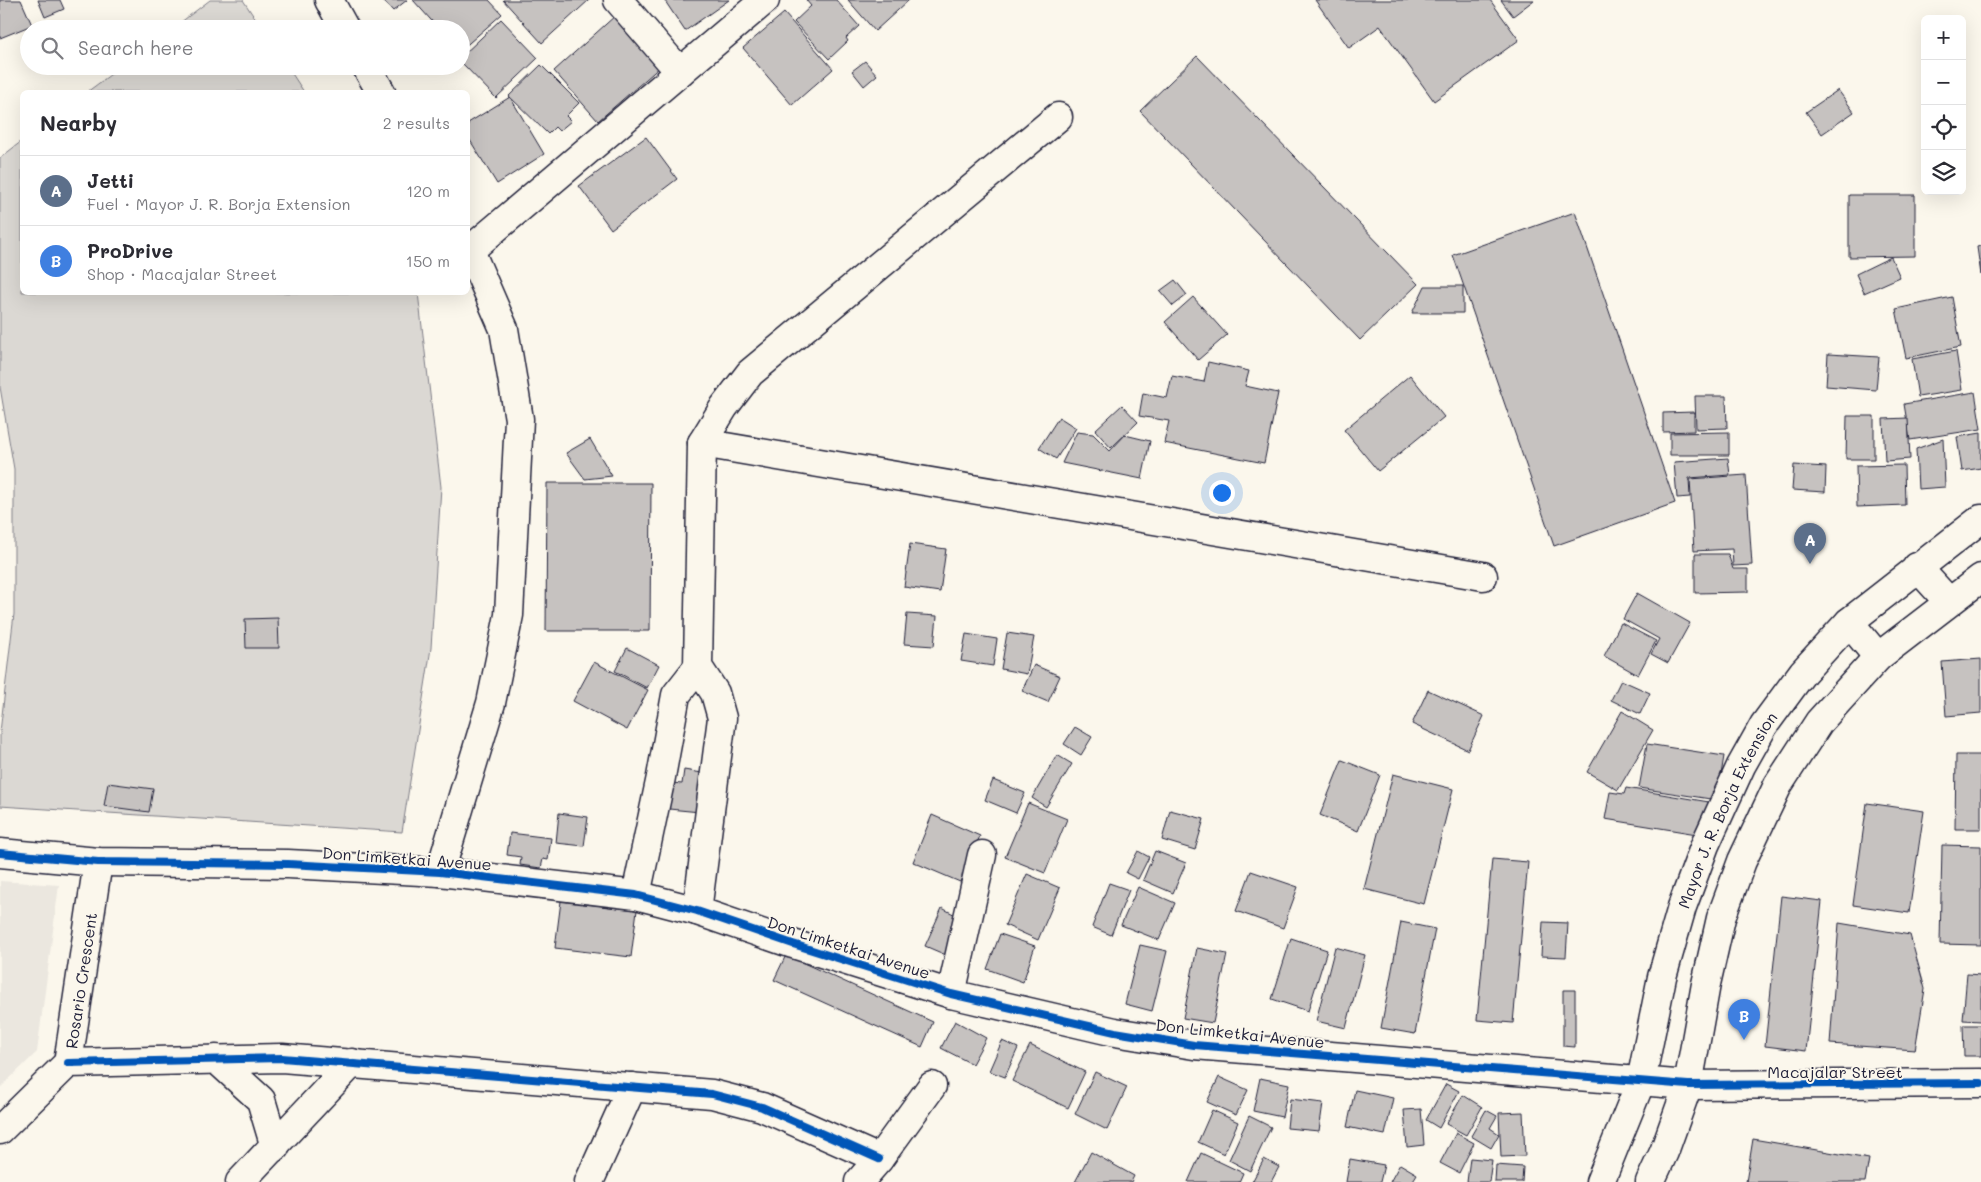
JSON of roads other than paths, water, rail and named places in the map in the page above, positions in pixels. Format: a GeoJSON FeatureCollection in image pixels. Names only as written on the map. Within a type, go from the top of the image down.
{"type":"FeatureCollection","features":[{"type":"Feature","properties":{"kind":"street"},"geometry":{"type":"LineString","coordinates":[[329,0],[340,20]]}},
{"type":"Feature","properties":{"kind":"street"},"geometry":{"type":"LineString","coordinates":[[618,0],[680,72]]}},
{"type":"Feature","properties":{"kind":"street"},"geometry":{"type":"LineString","coordinates":[[470,247],[765,0]]}},
{"type":"Feature","properties":{"kind":"street"},"geometry":{"type":"LineString","coordinates":[[371,75],[380,90]]}},
{"type":"Feature","properties":{"kind":"street"},"geometry":{"type":"LineString","coordinates":[[697,911],[722,718],[715,693],[698,667],[702,443],[724,407],[750,373],[1058,117]]}},
{"type":"Feature","properties":{"kind":"street"},"geometry":{"type":"LineString","coordinates":[[440,872],[491,703],[509,615],[519,419],[504,329],[470,250]]}},
{"type":"Feature","properties":{"kind":"street"},"geometry":{"type":"LineString","coordinates":[[702,443],[1483,576]]}},
{"type":"Feature","properties":{"kind":"street","name":"Mayor J. R. Borja Extension"},"geometry":{"type":"LineString","coordinates":[[1600,1182],[1641,1081],[1662,977],[1682,907],[1705,845],[1741,766],[1764,725],[1803,672],[1848,622],[1981,519]]}},
{"type":"Feature","properties":{"kind":"street"},"geometry":{"type":"LineString","coordinates":[[1917,567],[1949,602]]}},
{"type":"Feature","properties":{"kind":"street"},"geometry":{"type":"LineString","coordinates":[[1650,1182],[1664,1152],[1688,1085],[1706,984],[1721,918],[1742,861],[1778,785],[1814,730],[1878,657],[1981,578]]}},
{"type":"Feature","properties":{"kind":"street"},"geometry":{"type":"LineString","coordinates":[[1848,622],[1878,657]]}},
{"type":"Feature","properties":{"kind":"street"},"geometry":{"type":"LineString","coordinates":[[636,895],[676,695],[698,667]]}},
{"type":"Feature","properties":{"kind":"street","name":"Don Limketkai Avenue"},"geometry":{"type":"LineString","coordinates":[[0,853],[98,862],[288,864],[440,872],[636,895],[697,911],[793,944],[951,994],[1115,1032],[1194,1045],[1688,1085]]}},
{"type":"Feature","properties":{"kind":"street"},"geometry":{"type":"LineString","coordinates":[[951,994],[982,856]]}},
{"type":"Feature","properties":{"kind":"street","name":"Rosario Crescent"},"geometry":{"type":"LineString","coordinates":[[0,1130],[68,1063],[98,862]]}},
{"type":"Feature","properties":{"kind":"street"},"geometry":{"type":"LineString","coordinates":[[68,1063],[282,1058],[712,1094],[762,1107],[879,1158]]}},
{"type":"Feature","properties":{"kind":"street"},"geometry":{"type":"LineString","coordinates":[[216,1059],[261,1100],[275,1146]]}},
{"type":"Feature","properties":{"kind":"street"},"geometry":{"type":"LineString","coordinates":[[240,1182],[352,1063]]}},
{"type":"Feature","properties":{"kind":"street","name":"Macajalar Street"},"geometry":{"type":"LineString","coordinates":[[1688,1085],[1981,1084]]}},
{"type":"Feature","properties":{"kind":"street"},"geometry":{"type":"LineString","coordinates":[[859,1182],[932,1086]]}},
{"type":"Feature","properties":{"kind":"street"},"geometry":{"type":"LineString","coordinates":[[589,1182],[632,1087]]}},
{"type":"Feature","properties":{"kind":"place","name":"Jetti"},"geometry":{"type":"Point","coordinates":[1810,564]}},
{"type":"Feature","properties":{"kind":"place","name":"ProDrive"},"geometry":{"type":"Point","coordinates":[1744,1040]}}]}
